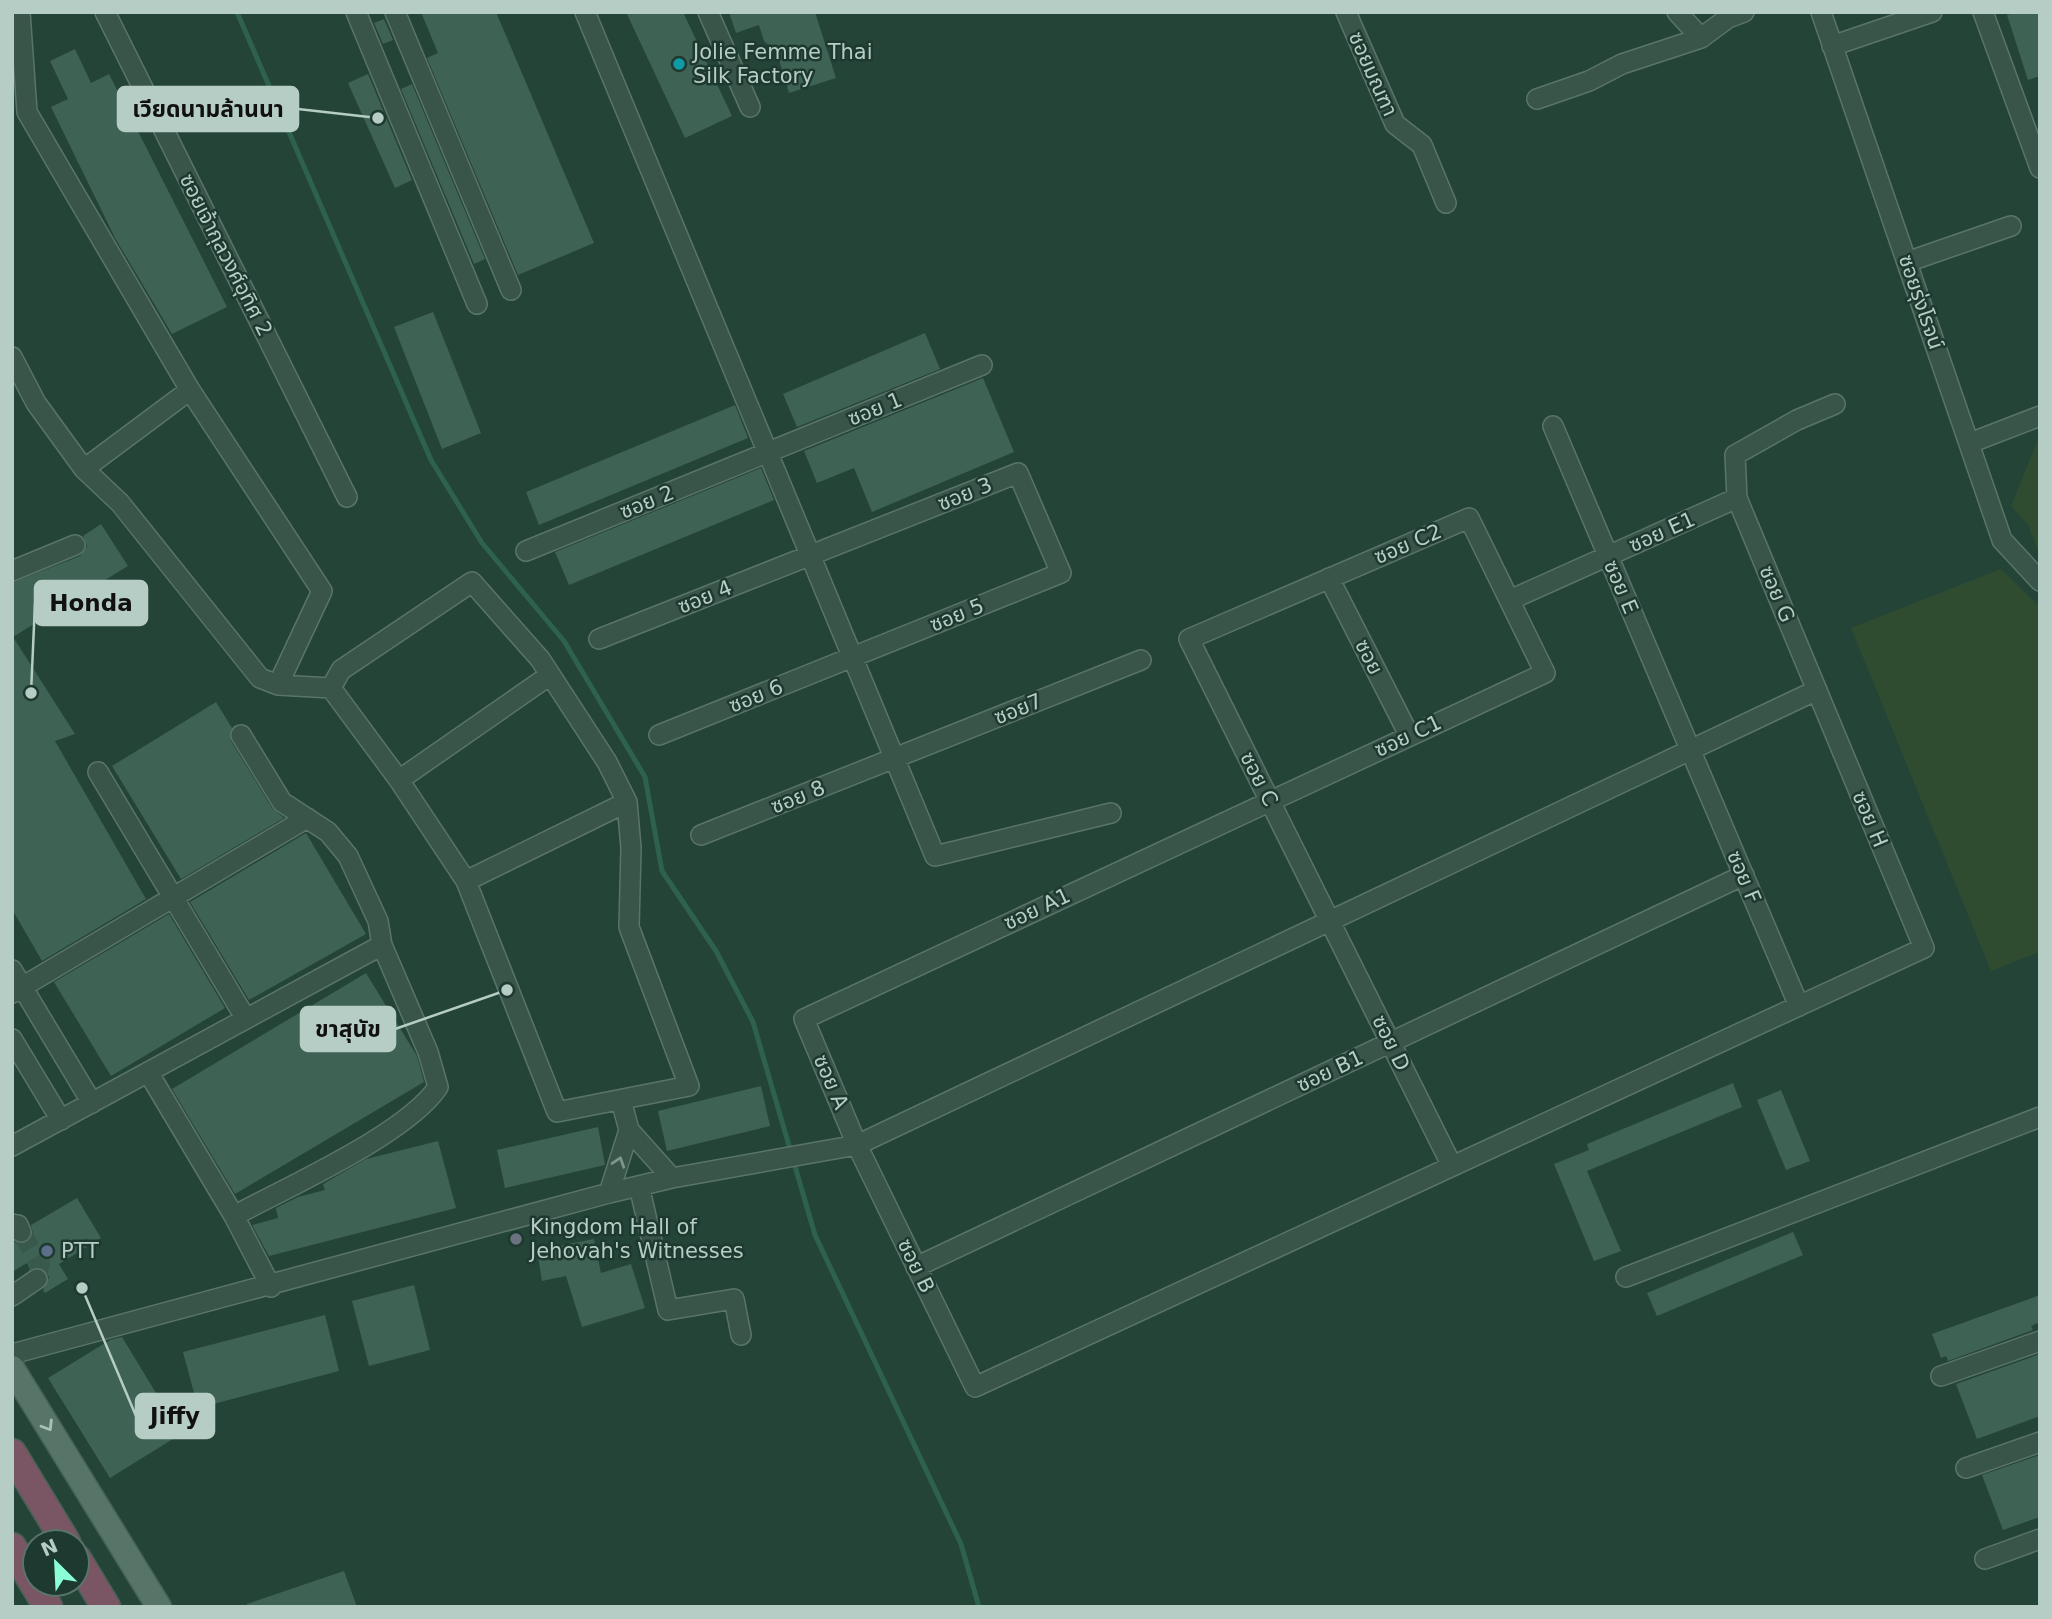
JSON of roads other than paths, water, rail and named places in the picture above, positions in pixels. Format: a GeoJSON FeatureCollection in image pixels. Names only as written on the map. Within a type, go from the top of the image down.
{"type":"FeatureCollection","features":[{"type":"Feature","properties":{"kind":"highway"},"geometry":{"type":"LineString","coordinates":[[12,1453],[58,1528]]}},
{"type":"Feature","properties":{"kind":"highway"},"geometry":{"type":"LineString","coordinates":[[12,1547],[48,1607]]}},
{"type":"Feature","properties":{"kind":"highway"},"geometry":{"type":"LineString","coordinates":[[91,1582],[106,1607]]}},
{"type":"Feature","properties":{"kind":"main road"},"geometry":{"type":"LineString","coordinates":[[12,1368],[159,1607]]}},
{"type":"Feature","properties":{"kind":"street"},"geometry":{"type":"LineString","coordinates":[[20,12],[27,112],[190,390],[322,592],[278,685]]}},
{"type":"Feature","properties":{"kind":"street","name":"ซอยเจ้ากุลวงศ์อุทิศ 2"},"geometry":{"type":"LineString","coordinates":[[105,12],[347,497]]}},
{"type":"Feature","properties":{"kind":"street"},"geometry":{"type":"LineString","coordinates":[[356,12],[477,304]]}},
{"type":"Feature","properties":{"kind":"street"},"geometry":{"type":"LineString","coordinates":[[395,12],[511,290]]}},
{"type":"Feature","properties":{"kind":"street"},"geometry":{"type":"LineString","coordinates":[[585,12],[935,856],[1111,813]]}},
{"type":"Feature","properties":{"kind":"street"},"geometry":{"type":"LineString","coordinates":[[708,12],[750,107]]}},
{"type":"Feature","properties":{"kind":"street","name":"ซอยมณฑา"},"geometry":{"type":"LineString","coordinates":[[1346,12],[1395,124],[1422,145],[1446,203]]}},
{"type":"Feature","properties":{"kind":"street"},"geometry":{"type":"LineString","coordinates":[[1677,12],[1701,38]]}},
{"type":"Feature","properties":{"kind":"street"},"geometry":{"type":"LineString","coordinates":[[1537,99],[1589,81],[1622,64],[1701,38],[1728,18],[1744,12]]}},
{"type":"Feature","properties":{"kind":"street","name":"ซอยรุ่งโรจน์"},"geometry":{"type":"LineString","coordinates":[[1821,12],[2002,540],[2040,581]]}},
{"type":"Feature","properties":{"kind":"street"},"geometry":{"type":"LineString","coordinates":[[1832,46],[1931,12]]}},
{"type":"Feature","properties":{"kind":"street"},"geometry":{"type":"LineString","coordinates":[[1983,12],[2040,168]]}},
{"type":"Feature","properties":{"kind":"street"},"geometry":{"type":"LineString","coordinates":[[12,88],[22,68]]}},
{"type":"Feature","properties":{"kind":"street"},"geometry":{"type":"LineString","coordinates":[[1907,262],[2011,226]]}},
{"type":"Feature","properties":{"kind":"street"},"geometry":{"type":"LineString","coordinates":[[12,357],[36,403],[84,469],[120,503],[260,678],[278,685],[331,688]]}},
{"type":"Feature","properties":{"kind":"street","name":"ซอย 1"},"geometry":{"type":"LineString","coordinates":[[768,453],[982,365]]}},
{"type":"Feature","properties":{"kind":"street"},"geometry":{"type":"LineString","coordinates":[[84,469],[190,390]]}},
{"type":"Feature","properties":{"kind":"street"},"geometry":{"type":"LineString","coordinates":[[1737,498],[1735,454],[1797,420],[1835,404]]}},
{"type":"Feature","properties":{"kind":"street"},"geometry":{"type":"LineString","coordinates":[[1970,443],[2040,416]]}},
{"type":"Feature","properties":{"kind":"street","name":"ซอย E"},"geometry":{"type":"LineString","coordinates":[[1553,426],[1690,749]]}},
{"type":"Feature","properties":{"kind":"street","name":"ซอย 2"},"geometry":{"type":"LineString","coordinates":[[526,551],[768,453]]}},
{"type":"Feature","properties":{"kind":"street","name":"ซอย 3"},"geometry":{"type":"LineString","coordinates":[[810,555],[1018,473],[1061,573]]}},
{"type":"Feature","properties":{"kind":"street","name":"ซอย E1"},"geometry":{"type":"LineString","coordinates":[[1510,600],[1737,498]]}},
{"type":"Feature","properties":{"kind":"street","name":"ซอย G"},"geometry":{"type":"LineString","coordinates":[[1737,498],[1817,690]]}},
{"type":"Feature","properties":{"kind":"street","name":"ซอย C2"},"geometry":{"type":"LineString","coordinates":[[1189,639],[1469,518],[1545,673]]}},
{"type":"Feature","properties":{"kind":"street"},"geometry":{"type":"LineString","coordinates":[[12,571],[75,545]]}},
{"type":"Feature","properties":{"kind":"street","name":"ซอย 4"},"geometry":{"type":"LineString","coordinates":[[599,639],[810,555]]}},
{"type":"Feature","properties":{"kind":"street","name":"ซอย 5"},"geometry":{"type":"LineString","coordinates":[[852,657],[1061,573]]}},
{"type":"Feature","properties":{"kind":"street","name":"ซอย"},"geometry":{"type":"LineString","coordinates":[[1329,578],[1409,735]]}},
{"type":"Feature","properties":{"kind":"street"},"geometry":{"type":"LineString","coordinates":[[472,582],[551,675],[607,762],[627,802],[631,848],[629,928],[689,1086],[557,1112],[466,881],[399,780],[331,688],[341,670],[472,582]]}},
{"type":"Feature","properties":{"kind":"street","name":"ซอย C"},"geometry":{"type":"LineString","coordinates":[[1189,639],[1329,920]]}},
{"type":"Feature","properties":{"kind":"street","name":"ซอย 6"},"geometry":{"type":"LineString","coordinates":[[659,735],[852,657]]}},
{"type":"Feature","properties":{"kind":"street","name":"ซอย7"},"geometry":{"type":"LineString","coordinates":[[895,758],[1140,660]]}},
{"type":"Feature","properties":{"kind":"street","name":"ซอย C1"},"geometry":{"type":"LineString","coordinates":[[1270,800],[1545,673]]}},
{"type":"Feature","properties":{"kind":"street"},"geometry":{"type":"LineString","coordinates":[[399,780],[551,675]]}},
{"type":"Feature","properties":{"kind":"street"},"geometry":{"type":"LineString","coordinates":[[12,1354],[271,1287],[609,1193],[672,1178],[857,1145],[1817,690]]}},
{"type":"Feature","properties":{"kind":"street","name":"ซอย H"},"geometry":{"type":"LineString","coordinates":[[1799,1006],[1924,948],[1817,690]]}},
{"type":"Feature","properties":{"kind":"street"},"geometry":{"type":"LineString","coordinates":[[234,1216],[364,1146],[428,1102],[438,1087],[428,1052],[382,944],[378,922],[348,856],[328,832],[282,802],[241,735]]}},
{"type":"Feature","properties":{"kind":"street","name":"ซอย F"},"geometry":{"type":"LineString","coordinates":[[1690,749],[1799,1006]]}},
{"type":"Feature","properties":{"kind":"street","name":"ซอย 8"},"geometry":{"type":"LineString","coordinates":[[702,835],[895,758]]}},
{"type":"Feature","properties":{"kind":"street"},"geometry":{"type":"LineString","coordinates":[[98,772],[246,1019]]}},
{"type":"Feature","properties":{"kind":"street","name":"ซอย A1"},"geometry":{"type":"LineString","coordinates":[[804,1019],[1270,800]]}},
{"type":"Feature","properties":{"kind":"street"},"geometry":{"type":"LineString","coordinates":[[466,881],[627,802]]}},
{"type":"Feature","properties":{"kind":"street"},"geometry":{"type":"LineString","coordinates":[[17,990],[307,818]]}},
{"type":"Feature","properties":{"kind":"street","name":"ซอย B1"},"geometry":{"type":"LineString","coordinates":[[916,1267],[1744,875]]}},
{"type":"Feature","properties":{"kind":"street","name":"ซอย D"},"geometry":{"type":"LineString","coordinates":[[1329,920],[1452,1166]]}},
{"type":"Feature","properties":{"kind":"street"},"geometry":{"type":"LineString","coordinates":[[12,1146],[382,944]]}},
{"type":"Feature","properties":{"kind":"street"},"geometry":{"type":"LineString","coordinates":[[12,970],[17,990],[92,1103]]}},
{"type":"Feature","properties":{"kind":"street"},"geometry":{"type":"LineString","coordinates":[[1452,1166],[1799,1006]]}},
{"type":"Feature","properties":{"kind":"street","name":"ซอย A"},"geometry":{"type":"LineString","coordinates":[[804,1019],[857,1145]]}},
{"type":"Feature","properties":{"kind":"street"},"geometry":{"type":"LineString","coordinates":[[12,1039],[61,1120]]}},
{"type":"Feature","properties":{"kind":"street"},"geometry":{"type":"LineString","coordinates":[[148,1072],[234,1216],[271,1287]]}},
{"type":"Feature","properties":{"kind":"street"},"geometry":{"type":"LineString","coordinates":[[621,1100],[629,1130],[672,1178]]}},
{"type":"Feature","properties":{"kind":"street"},"geometry":{"type":"LineString","coordinates":[[1626,1277],[2040,1117]]}},
{"type":"Feature","properties":{"kind":"street"},"geometry":{"type":"LineString","coordinates":[[609,1193],[629,1130]]}},
{"type":"Feature","properties":{"kind":"street","name":"ซอย B"},"geometry":{"type":"LineString","coordinates":[[857,1145],[975,1387],[1452,1166]]}},
{"type":"Feature","properties":{"kind":"street"},"geometry":{"type":"LineString","coordinates":[[639,1186],[668,1310],[734,1299],[741,1335]]}},
{"type":"Feature","properties":{"kind":"street"},"geometry":{"type":"LineString","coordinates":[[12,1296],[37,1279]]}},
{"type":"Feature","properties":{"kind":"street"},"geometry":{"type":"LineString","coordinates":[[1941,1376],[2040,1341]]}},
{"type":"Feature","properties":{"kind":"street"},"geometry":{"type":"LineString","coordinates":[[1966,1468],[2040,1442]]}},
{"type":"Feature","properties":{"kind":"street"},"geometry":{"type":"LineString","coordinates":[[1985,1559],[2040,1539]]}},
{"type":"Feature","properties":{"kind":"waterway"},"geometry":{"type":"LineString","coordinates":[[237,12],[431,460],[482,543],[564,641],[645,777],[662,871],[716,951],[753,1022],[815,1235],[961,1544],[979,1607]]}},
{"type":"Feature","properties":{"kind":"tunnel"},"geometry":{"type":"LineString","coordinates":[[21,1232],[40,1263],[37,1279]]}},
{"type":"Feature","properties":{"kind":"place","name":"Jolie Femme Thai Silk Factory"},"geometry":{"type":"Point","coordinates":[679,64]}},
{"type":"Feature","properties":{"kind":"place","name":"เวียดนามล้านนา"},"geometry":{"type":"Point","coordinates":[378,118]}},
{"type":"Feature","properties":{"kind":"place","name":"Honda"},"geometry":{"type":"Point","coordinates":[31,693]}},
{"type":"Feature","properties":{"kind":"place","name":"ขาสุนัข"},"geometry":{"type":"Point","coordinates":[507,990]}},
{"type":"Feature","properties":{"kind":"place","name":"Kingdom Hall of Jehovah's Witnesses"},"geometry":{"type":"Point","coordinates":[516,1239]}},
{"type":"Feature","properties":{"kind":"place","name":"PTT"},"geometry":{"type":"Point","coordinates":[47,1251]}},
{"type":"Feature","properties":{"kind":"place","name":"Jiffy"},"geometry":{"type":"Point","coordinates":[82,1288]}}]}
